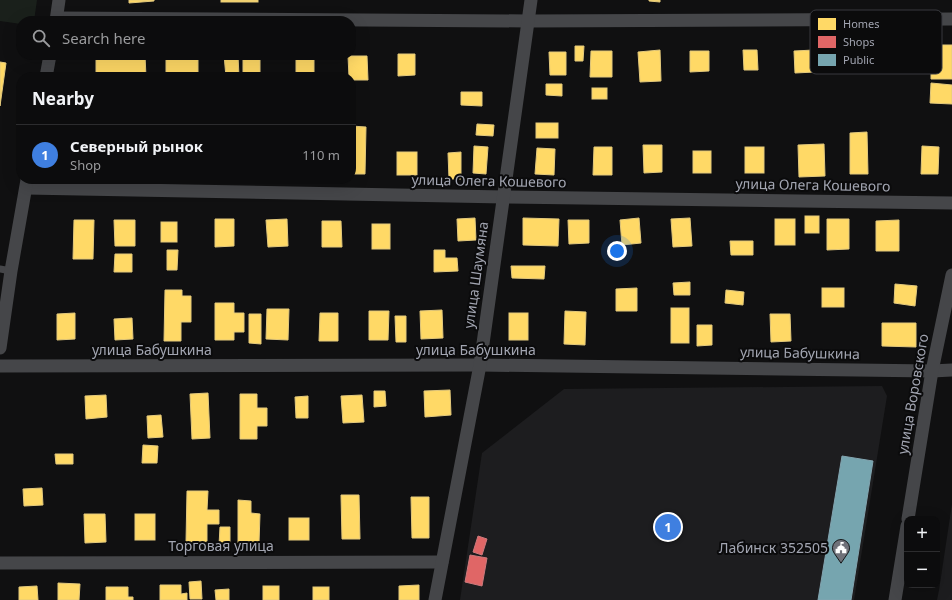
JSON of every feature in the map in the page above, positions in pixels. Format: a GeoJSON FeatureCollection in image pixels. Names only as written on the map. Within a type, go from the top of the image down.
{"type":"FeatureCollection","features":[{"type":"Feature","properties":{"kind":"street"},"geometry":{"type":"LineString","coordinates":[[56,16],[59,0]]}},
{"type":"Feature","properties":{"kind":"street","name":"улица Шаумяна"},"geometry":{"type":"LineString","coordinates":[[435,600],[480,365],[531,0]]}},
{"type":"Feature","properties":{"kind":"street"},"geometry":{"type":"LineString","coordinates":[[942,19],[952,19]]}},
{"type":"Feature","properties":{"kind":"street"},"geometry":{"type":"LineString","coordinates":[[356,20],[810,20]]}},
{"type":"Feature","properties":{"kind":"street"},"geometry":{"type":"LineString","coordinates":[[47,72],[49,60]]}},
{"type":"Feature","properties":{"kind":"street"},"geometry":{"type":"LineString","coordinates":[[0,348],[6,270],[26,184]]}},
{"type":"Feature","properties":{"kind":"street","name":"улица Олега Кошевого"},"geometry":{"type":"LineString","coordinates":[[60,184],[504,197],[952,203]]}},
{"type":"Feature","properties":{"kind":"street","name":"улица Воровского"},"geometry":{"type":"LineString","coordinates":[[908,516],[932,371],[952,275]]}},
{"type":"Feature","properties":{"kind":"street","name":"улица Бабушкина"},"geometry":{"type":"LineString","coordinates":[[0,366],[480,365],[932,371],[952,370]]}},
{"type":"Feature","properties":{"kind":"street"},"geometry":{"type":"LineString","coordinates":[[895,600],[904,544]]}},
{"type":"Feature","properties":{"kind":"street","name":"Торговая улица"},"geometry":{"type":"LineString","coordinates":[[0,562],[442,562]]}},
{"type":"Feature","properties":{"kind":"shaded area"},"geometry":{"type":"Polygon","coordinates":[[[0,0],[37,0],[35,16],[16,16],[16,23],[0,21],[0,0]]]}},
{"type":"Feature","properties":{"kind":"shaded area"},"geometry":{"type":"Polygon","coordinates":[[[882,386],[887,396],[854,600],[460,600],[482,453],[564,389],[882,386]]]}},
{"type":"Feature","properties":{"kind":"shaded area"},"geometry":{"type":"Polygon","coordinates":[[[952,504],[952,600],[937,600],[952,504]]]}},
{"type":"Feature","properties":{"kind":"building: Homes"},"geometry":{"type":"Polygon","coordinates":[[[129,0],[154,0],[154,1],[129,3],[129,0]]]}},
{"type":"Feature","properties":{"kind":"building: Homes"},"geometry":{"type":"Polygon","coordinates":[[[221,0],[258,0],[258,2],[221,2],[221,0]]]}},
{"type":"Feature","properties":{"kind":"building: Homes"},"geometry":{"type":"Polygon","coordinates":[[[660,0],[660,2],[649,1],[660,0]]]}},
{"type":"Feature","properties":{"kind":"building: Homes"},"geometry":{"type":"Polygon","coordinates":[[[942,45],[952,45],[952,79],[931,79],[931,74],[942,74],[942,45]]]}},
{"type":"Feature","properties":{"kind":"building: Homes"},"geometry":{"type":"Polygon","coordinates":[[[575,46],[584,46],[583,61],[575,61],[575,46]]]}},
{"type":"Feature","properties":{"kind":"building: Homes"},"geometry":{"type":"Polygon","coordinates":[[[660,50],[661,81],[640,82],[638,52],[660,50]]]}},
{"type":"Feature","properties":{"kind":"building: Homes"},"geometry":{"type":"Polygon","coordinates":[[[743,50],[757,50],[758,70],[744,70],[743,50]]]}},
{"type":"Feature","properties":{"kind":"building: Homes"},"geometry":{"type":"Polygon","coordinates":[[[810,50],[810,72],[795,73],[794,51],[810,50]]]}},
{"type":"Feature","properties":{"kind":"building: Homes"},"geometry":{"type":"Polygon","coordinates":[[[591,51],[612,51],[612,77],[590,77],[591,51]]]}},
{"type":"Feature","properties":{"kind":"building: Homes"},"geometry":{"type":"Polygon","coordinates":[[[690,51],[709,51],[709,71],[690,72],[690,51]]]}},
{"type":"Feature","properties":{"kind":"building: Homes"},"geometry":{"type":"Polygon","coordinates":[[[549,52],[566,52],[566,75],[550,75],[549,52]]]}},
{"type":"Feature","properties":{"kind":"building: Homes"},"geometry":{"type":"Polygon","coordinates":[[[398,54],[415,54],[415,75],[398,76],[398,54]]]}},
{"type":"Feature","properties":{"kind":"building: Homes"},"geometry":{"type":"Polygon","coordinates":[[[356,56],[367,56],[368,80],[356,80],[356,72],[349,72],[348,60],[356,60],[356,56]]]}},
{"type":"Feature","properties":{"kind":"building: Homes"},"geometry":{"type":"Polygon","coordinates":[[[96,60],[145,60],[146,72],[96,72],[96,60]]]}},
{"type":"Feature","properties":{"kind":"building: Homes"},"geometry":{"type":"Polygon","coordinates":[[[166,60],[198,60],[198,72],[166,72],[166,60]]]}},
{"type":"Feature","properties":{"kind":"building: Homes"},"geometry":{"type":"Polygon","coordinates":[[[224,60],[238,60],[239,72],[226,72],[224,60]]]}},
{"type":"Feature","properties":{"kind":"building: Homes"},"geometry":{"type":"Polygon","coordinates":[[[243,60],[260,60],[260,72],[243,72],[243,60]]]}},
{"type":"Feature","properties":{"kind":"building: Homes"},"geometry":{"type":"Polygon","coordinates":[[[296,60],[314,60],[314,72],[296,72],[296,60]]]}},
{"type":"Feature","properties":{"kind":"building: Homes"},"geometry":{"type":"Polygon","coordinates":[[[0,62],[6,63],[0,106],[0,62]]]}},
{"type":"Feature","properties":{"kind":"building: Homes"},"geometry":{"type":"Polygon","coordinates":[[[931,83],[952,85],[952,104],[930,103],[931,83]]]}},
{"type":"Feature","properties":{"kind":"building: Homes"},"geometry":{"type":"Polygon","coordinates":[[[546,84],[562,84],[562,96],[546,95],[546,84]]]}},
{"type":"Feature","properties":{"kind":"building: Homes"},"geometry":{"type":"Polygon","coordinates":[[[592,88],[607,88],[607,99],[592,99],[592,88]]]}},
{"type":"Feature","properties":{"kind":"building: Homes"},"geometry":{"type":"Polygon","coordinates":[[[461,92],[482,92],[482,106],[461,105],[461,92]]]}},
{"type":"Feature","properties":{"kind":"building: Homes"},"geometry":{"type":"Polygon","coordinates":[[[536,123],[558,123],[558,138],[536,138],[536,123]]]}},
{"type":"Feature","properties":{"kind":"building: Homes"},"geometry":{"type":"Polygon","coordinates":[[[477,124],[494,125],[493,136],[476,135],[477,124]]]}},
{"type":"Feature","properties":{"kind":"building: Homes"},"geometry":{"type":"Polygon","coordinates":[[[356,126],[366,127],[365,174],[356,174],[356,126]]]}},
{"type":"Feature","properties":{"kind":"building: Homes"},"geometry":{"type":"Polygon","coordinates":[[[867,132],[868,174],[850,174],[850,133],[867,132]]]}},
{"type":"Feature","properties":{"kind":"building: Homes"},"geometry":{"type":"Polygon","coordinates":[[[824,144],[825,176],[799,177],[798,145],[824,144]]]}},
{"type":"Feature","properties":{"kind":"building: Homes"},"geometry":{"type":"Polygon","coordinates":[[[643,145],[662,145],[662,172],[644,173],[643,145]]]}},
{"type":"Feature","properties":{"kind":"building: Homes"},"geometry":{"type":"Polygon","coordinates":[[[474,146],[488,147],[486,174],[473,173],[474,146]]]}},
{"type":"Feature","properties":{"kind":"building: Homes"},"geometry":{"type":"Polygon","coordinates":[[[922,146],[939,147],[938,174],[921,174],[922,146]]]}},
{"type":"Feature","properties":{"kind":"building: Homes"},"geometry":{"type":"Polygon","coordinates":[[[594,147],[612,147],[612,175],[593,175],[594,147]]]}},
{"type":"Feature","properties":{"kind":"building: Homes"},"geometry":{"type":"Polygon","coordinates":[[[745,147],[764,147],[764,173],[745,173],[745,147]]]}},
{"type":"Feature","properties":{"kind":"building: Homes"},"geometry":{"type":"Polygon","coordinates":[[[537,148],[555,149],[554,175],[535,174],[537,148]]]}},
{"type":"Feature","properties":{"kind":"building: Homes"},"geometry":{"type":"Polygon","coordinates":[[[693,151],[711,151],[711,173],[693,173],[693,151]]]}},
{"type":"Feature","properties":{"kind":"building: Homes"},"geometry":{"type":"Polygon","coordinates":[[[397,152],[417,152],[417,175],[397,175],[397,152]]]}},
{"type":"Feature","properties":{"kind":"building: Homes"},"geometry":{"type":"Polygon","coordinates":[[[461,152],[461,179],[449,179],[448,153],[461,152]]]}},
{"type":"Feature","properties":{"kind":"building: Homes"},"geometry":{"type":"Polygon","coordinates":[[[805,216],[819,216],[819,233],[805,233],[805,216]]]}},
{"type":"Feature","properties":{"kind":"building: Homes"},"geometry":{"type":"Polygon","coordinates":[[[475,218],[476,240],[458,241],[457,219],[475,218]]]}},
{"type":"Feature","properties":{"kind":"building: Homes"},"geometry":{"type":"Polygon","coordinates":[[[523,218],[559,219],[558,246],[523,245],[523,218]]]}},
{"type":"Feature","properties":{"kind":"building: Homes"},"geometry":{"type":"Polygon","coordinates":[[[639,218],[641,243],[622,245],[620,220],[639,218]]]}},
{"type":"Feature","properties":{"kind":"building: Homes"},"geometry":{"type":"Polygon","coordinates":[[[690,218],[692,246],[673,247],[671,219],[690,218]]]}},
{"type":"Feature","properties":{"kind":"building: Homes"},"geometry":{"type":"Polygon","coordinates":[[[215,219],[234,219],[234,246],[215,247],[215,219]]]}},
{"type":"Feature","properties":{"kind":"building: Homes"},"geometry":{"type":"Polygon","coordinates":[[[287,219],[288,246],[268,247],[266,220],[287,219]]]}},
{"type":"Feature","properties":{"kind":"building: Homes"},"geometry":{"type":"Polygon","coordinates":[[[775,219],[795,219],[795,245],[775,245],[775,219]]]}},
{"type":"Feature","properties":{"kind":"building: Homes"},"geometry":{"type":"Polygon","coordinates":[[[827,219],[849,219],[849,249],[827,250],[827,219]]]}},
{"type":"Feature","properties":{"kind":"building: Homes"},"geometry":{"type":"Polygon","coordinates":[[[74,220],[94,220],[93,259],[73,259],[74,220]]]}},
{"type":"Feature","properties":{"kind":"building: Homes"},"geometry":{"type":"Polygon","coordinates":[[[114,220],[135,220],[135,246],[115,246],[114,220]]]}},
{"type":"Feature","properties":{"kind":"building: Homes"},"geometry":{"type":"Polygon","coordinates":[[[568,220],[589,220],[589,243],[569,244],[568,220]]]}},
{"type":"Feature","properties":{"kind":"building: Homes"},"geometry":{"type":"Polygon","coordinates":[[[899,220],[899,251],[876,251],[876,221],[899,220]]]}},
{"type":"Feature","properties":{"kind":"building: Homes"},"geometry":{"type":"Polygon","coordinates":[[[322,221],[341,221],[342,247],[322,247],[322,221]]]}},
{"type":"Feature","properties":{"kind":"building: Homes"},"geometry":{"type":"Polygon","coordinates":[[[161,222],[177,222],[177,242],[161,242],[161,222]]]}},
{"type":"Feature","properties":{"kind":"building: Homes"},"geometry":{"type":"Polygon","coordinates":[[[372,224],[390,224],[390,249],[372,249],[372,224]]]}},
{"type":"Feature","properties":{"kind":"building: Homes"},"geometry":{"type":"Polygon","coordinates":[[[730,241],[753,241],[753,255],[731,255],[730,241]]]}},
{"type":"Feature","properties":{"kind":"building: Homes"},"geometry":{"type":"Polygon","coordinates":[[[167,250],[178,250],[177,270],[167,270],[167,250]]]}},
{"type":"Feature","properties":{"kind":"building: Homes"},"geometry":{"type":"Polygon","coordinates":[[[434,250],[445,250],[445,258],[457,258],[458,271],[434,272],[434,250]]]}},
{"type":"Feature","properties":{"kind":"building: Homes"},"geometry":{"type":"Polygon","coordinates":[[[115,254],[132,254],[132,272],[114,272],[115,254]]]}},
{"type":"Feature","properties":{"kind":"building: Homes"},"geometry":{"type":"Polygon","coordinates":[[[511,266],[545,266],[544,279],[512,278],[511,266]]]}},
{"type":"Feature","properties":{"kind":"building: Homes"},"geometry":{"type":"Polygon","coordinates":[[[690,282],[690,295],[674,295],[673,283],[690,282]]]}},
{"type":"Feature","properties":{"kind":"building: Homes"},"geometry":{"type":"Polygon","coordinates":[[[895,284],[917,286],[915,306],[894,303],[895,284]]]}},
{"type":"Feature","properties":{"kind":"building: Homes"},"geometry":{"type":"Polygon","coordinates":[[[637,288],[637,311],[616,311],[616,289],[637,288]]]}},
{"type":"Feature","properties":{"kind":"building: Homes"},"geometry":{"type":"Polygon","coordinates":[[[822,288],[844,288],[844,307],[822,307],[822,288]]]}},
{"type":"Feature","properties":{"kind":"building: Homes"},"geometry":{"type":"Polygon","coordinates":[[[165,290],[182,290],[182,296],[191,296],[191,322],[181,322],[181,341],[164,341],[165,290]]]}},
{"type":"Feature","properties":{"kind":"building: Homes"},"geometry":{"type":"Polygon","coordinates":[[[726,290],[744,292],[743,305],[725,303],[726,290]]]}},
{"type":"Feature","properties":{"kind":"building: Homes"},"geometry":{"type":"Polygon","coordinates":[[[215,303],[234,303],[234,313],[244,313],[244,332],[234,332],[234,340],[215,340],[215,303]]]}},
{"type":"Feature","properties":{"kind":"building: Homes"},"geometry":{"type":"Polygon","coordinates":[[[671,308],[689,308],[689,343],[671,343],[671,308]]]}},
{"type":"Feature","properties":{"kind":"building: Homes"},"geometry":{"type":"Polygon","coordinates":[[[267,309],[289,309],[288,340],[266,339],[267,309]]]}},
{"type":"Feature","properties":{"kind":"building: Homes"},"geometry":{"type":"Polygon","coordinates":[[[442,310],[443,338],[421,339],[420,311],[442,310]]]}},
{"type":"Feature","properties":{"kind":"building: Homes"},"geometry":{"type":"Polygon","coordinates":[[[369,311],[389,311],[388,340],[369,340],[369,311]]]}},
{"type":"Feature","properties":{"kind":"building: Homes"},"geometry":{"type":"Polygon","coordinates":[[[565,311],[586,312],[585,345],[564,344],[565,311]]]}},
{"type":"Feature","properties":{"kind":"building: Homes"},"geometry":{"type":"Polygon","coordinates":[[[75,313],[75,339],[57,340],[57,314],[75,313]]]}},
{"type":"Feature","properties":{"kind":"building: Homes"},"geometry":{"type":"Polygon","coordinates":[[[320,313],[338,313],[338,341],[319,341],[320,313]]]}},
{"type":"Feature","properties":{"kind":"building: Homes"},"geometry":{"type":"Polygon","coordinates":[[[509,313],[528,313],[528,340],[509,340],[509,313]]]}},
{"type":"Feature","properties":{"kind":"building: Homes"},"geometry":{"type":"Polygon","coordinates":[[[249,314],[261,314],[261,344],[249,343],[249,314]]]}},
{"type":"Feature","properties":{"kind":"building: Homes"},"geometry":{"type":"Polygon","coordinates":[[[770,314],[790,314],[791,341],[771,342],[770,314]]]}},
{"type":"Feature","properties":{"kind":"building: Homes"},"geometry":{"type":"Polygon","coordinates":[[[395,316],[406,316],[406,342],[396,342],[395,316]]]}},
{"type":"Feature","properties":{"kind":"building: Homes"},"geometry":{"type":"Polygon","coordinates":[[[132,318],[133,339],[115,340],[114,319],[132,318]]]}},
{"type":"Feature","properties":{"kind":"building: Homes"},"geometry":{"type":"Polygon","coordinates":[[[882,323],[916,323],[916,347],[882,346],[882,323]]]}},
{"type":"Feature","properties":{"kind":"building: Homes"},"geometry":{"type":"Polygon","coordinates":[[[697,325],[712,325],[712,345],[697,346],[697,325]]]}},
{"type":"Feature","properties":{"kind":"building: Homes"},"geometry":{"type":"Polygon","coordinates":[[[450,390],[451,415],[425,417],[424,391],[450,390]]]}},
{"type":"Feature","properties":{"kind":"building: Homes"},"geometry":{"type":"Polygon","coordinates":[[[374,391],[385,391],[386,406],[374,407],[374,391]]]}},
{"type":"Feature","properties":{"kind":"building: Homes"},"geometry":{"type":"Polygon","coordinates":[[[208,393],[210,438],[192,439],[190,394],[208,393]]]}},
{"type":"Feature","properties":{"kind":"building: Homes"},"geometry":{"type":"Polygon","coordinates":[[[240,394],[257,394],[257,408],[267,408],[267,426],[257,426],[257,439],[240,439],[240,394]]]}},
{"type":"Feature","properties":{"kind":"building: Homes"},"geometry":{"type":"Polygon","coordinates":[[[106,395],[107,417],[86,419],[85,396],[106,395]]]}},
{"type":"Feature","properties":{"kind":"building: Homes"},"geometry":{"type":"Polygon","coordinates":[[[362,395],[364,422],[343,423],[341,396],[362,395]]]}},
{"type":"Feature","properties":{"kind":"building: Homes"},"geometry":{"type":"Polygon","coordinates":[[[308,396],[308,418],[296,418],[295,397],[308,396]]]}},
{"type":"Feature","properties":{"kind":"building: Homes"},"geometry":{"type":"Polygon","coordinates":[[[161,415],[163,437],[148,438],[147,416],[161,415]]]}},
{"type":"Feature","properties":{"kind":"building: Homes"},"geometry":{"type":"Polygon","coordinates":[[[143,445],[158,446],[157,463],[142,463],[143,445]]]}},
{"type":"Feature","properties":{"kind":"building: Homes"},"geometry":{"type":"Polygon","coordinates":[[[55,454],[73,454],[73,464],[56,464],[55,454]]]}},
{"type":"Feature","properties":{"kind":"building: Homes"},"geometry":{"type":"Polygon","coordinates":[[[42,488],[43,505],[24,506],[23,489],[42,488]]]}},
{"type":"Feature","properties":{"kind":"building: Homes"},"geometry":{"type":"Polygon","coordinates":[[[187,491],[208,491],[207,510],[219,510],[219,524],[207,524],[207,542],[186,542],[187,491]]]}},
{"type":"Feature","properties":{"kind":"building: Homes"},"geometry":{"type":"Polygon","coordinates":[[[341,495],[359,495],[360,539],[342,539],[341,495]]]}},
{"type":"Feature","properties":{"kind":"building: Homes"},"geometry":{"type":"Polygon","coordinates":[[[411,497],[429,497],[429,538],[412,538],[411,497]]]}},
{"type":"Feature","properties":{"kind":"building: Homes"},"geometry":{"type":"Polygon","coordinates":[[[238,500],[251,501],[251,513],[260,514],[259,543],[238,543],[238,500]]]}},
{"type":"Feature","properties":{"kind":"building: Homes"},"geometry":{"type":"Polygon","coordinates":[[[84,514],[105,514],[106,542],[85,543],[84,514]]]}},
{"type":"Feature","properties":{"kind":"building: Homes"},"geometry":{"type":"Polygon","coordinates":[[[135,514],[155,514],[155,540],[135,540],[135,514]]]}},
{"type":"Feature","properties":{"kind":"building: Homes"},"geometry":{"type":"Polygon","coordinates":[[[289,518],[309,518],[309,540],[289,540],[289,518]]]}},
{"type":"Feature","properties":{"kind":"building: Homes"},"geometry":{"type":"Polygon","coordinates":[[[220,527],[230,527],[230,545],[219,545],[220,527]]]}},
{"type":"Feature","properties":{"kind":"building: Homes"},"geometry":{"type":"Polygon","coordinates":[[[201,581],[202,599],[190,599],[189,582],[201,581]]]}},
{"type":"Feature","properties":{"kind":"building: Homes"},"geometry":{"type":"Polygon","coordinates":[[[58,583],[80,584],[79,600],[58,600],[58,583]]]}},
{"type":"Feature","properties":{"kind":"building: Homes"},"geometry":{"type":"Polygon","coordinates":[[[160,585],[181,585],[181,594],[187,593],[187,600],[160,600],[160,585]]]}},
{"type":"Feature","properties":{"kind":"building: Homes"},"geometry":{"type":"Polygon","coordinates":[[[419,585],[419,600],[399,600],[399,586],[419,585]]]}},
{"type":"Feature","properties":{"kind":"building: Homes"},"geometry":{"type":"Polygon","coordinates":[[[37,586],[38,600],[19,600],[19,587],[37,586]]]}},
{"type":"Feature","properties":{"kind":"building: Homes"},"geometry":{"type":"Polygon","coordinates":[[[263,586],[279,586],[279,600],[263,600],[263,586]]]}},
{"type":"Feature","properties":{"kind":"building: Homes"},"geometry":{"type":"Polygon","coordinates":[[[106,587],[128,587],[128,597],[133,597],[133,600],[106,600],[106,587]]]}},
{"type":"Feature","properties":{"kind":"building: Homes"},"geometry":{"type":"Polygon","coordinates":[[[313,587],[329,587],[329,600],[313,600],[313,587]]]}},
{"type":"Feature","properties":{"kind":"building: Homes"},"geometry":{"type":"Polygon","coordinates":[[[229,589],[229,600],[216,600],[215,590],[229,589]]]}},
{"type":"Feature","properties":{"kind":"building: Shops"},"geometry":{"type":"Polygon","coordinates":[[[478,536],[487,539],[482,555],[473,552],[478,536]]]}},
{"type":"Feature","properties":{"kind":"building: Shops"},"geometry":{"type":"Polygon","coordinates":[[[470,555],[487,558],[482,586],[465,582],[470,555]]]}},
{"type":"Feature","properties":{"kind":"building: Public"},"geometry":{"type":"Polygon","coordinates":[[[842,456],[873,461],[851,600],[818,600],[842,456]]]}},
{"type":"Feature","properties":{"kind":"place","name":"Северный рынок"},"geometry":{"type":"Point","coordinates":[668,527]}},
{"type":"Feature","properties":{"kind":"place","name":"Лабинск 352505"},"geometry":{"type":"Point","coordinates":[841,563]}}]}
